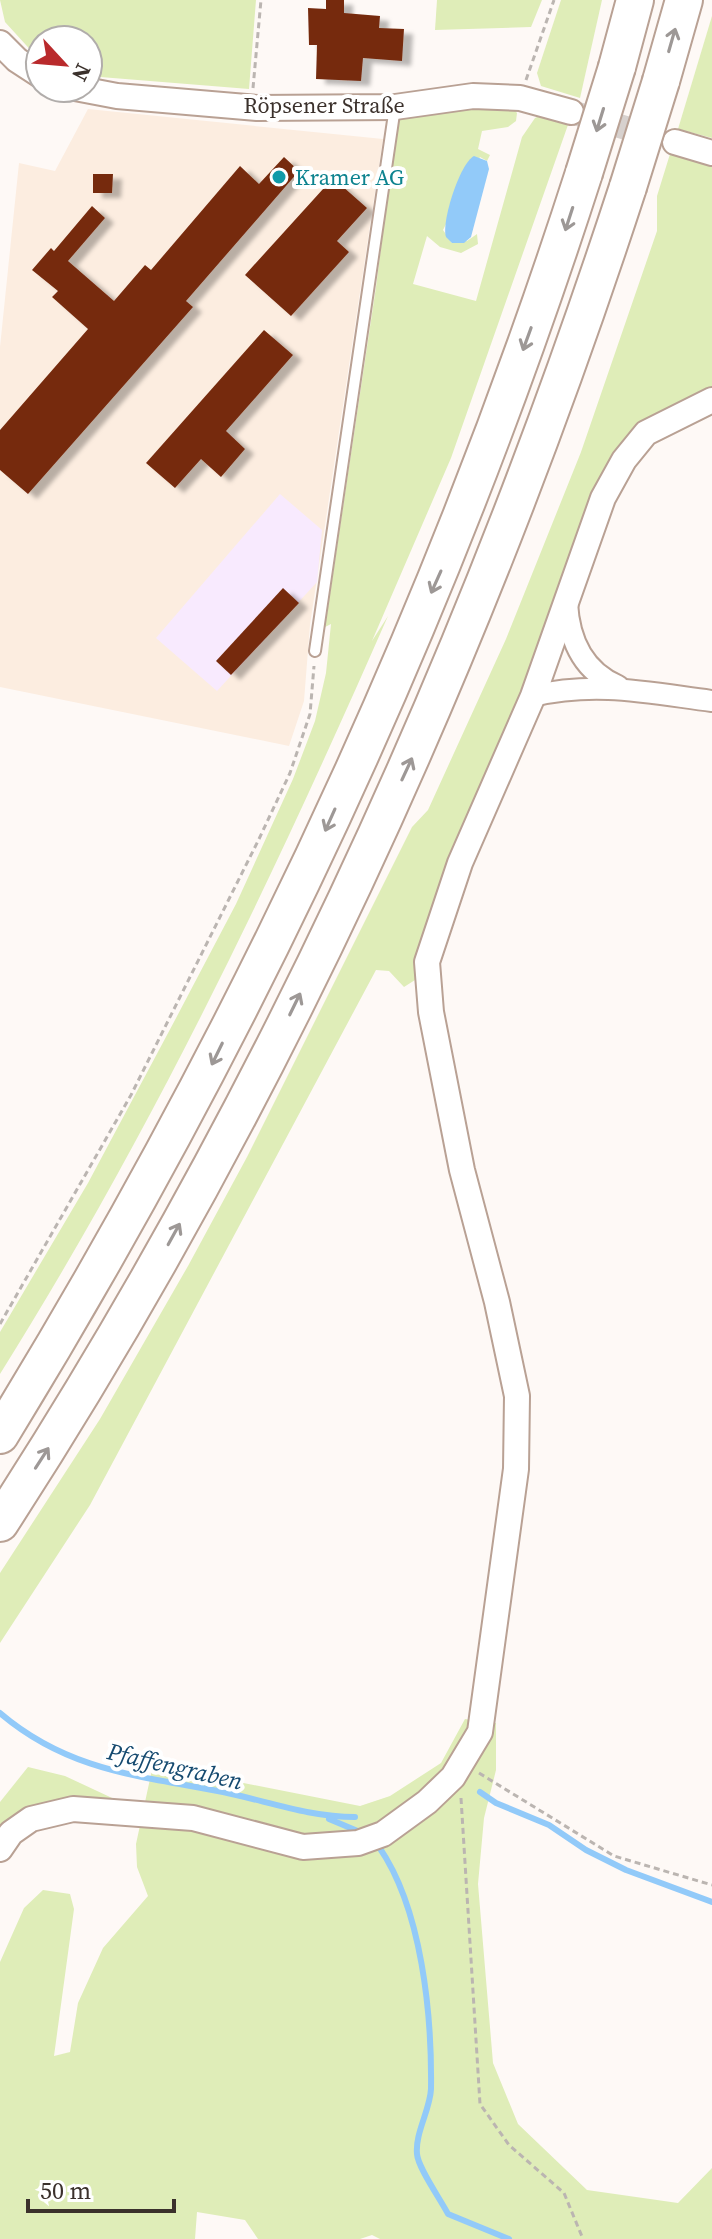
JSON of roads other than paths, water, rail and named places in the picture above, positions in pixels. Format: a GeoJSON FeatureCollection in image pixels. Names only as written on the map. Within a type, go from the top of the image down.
{"type":"FeatureCollection","features":[{"type":"Feature","properties":{"kind":"highway"},"geometry":{"type":"LineString","coordinates":[[0,1435],[80,1305],[200,1089],[323,835],[443,565],[554,266],[635,0]]}},
{"type":"Feature","properties":{"kind":"highway"},"geometry":{"type":"LineString","coordinates":[[0,1523],[92,1381],[186,1214],[280,1036],[430,720],[490,573],[567,369],[628,187],[684,0]]}},
{"type":"Feature","properties":{"kind":"street"},"geometry":{"type":"LineString","coordinates":[[0,43],[24,65]]}},
{"type":"Feature","properties":{"kind":"street","name":"Röpsener Straße"},"geometry":{"type":"LineString","coordinates":[[104,94],[246,107],[395,107],[473,96],[520,98],[571,112]]}},
{"type":"Feature","properties":{"kind":"street"},"geometry":{"type":"LineString","coordinates":[[675,142],[712,153]]}},
{"type":"Feature","properties":{"kind":"street"},"geometry":{"type":"LineString","coordinates":[[0,1849],[11,1833],[31,1819],[73,1809],[193,1818],[303,1847],[335,1847],[383,1834],[457,1770],[480,1732],[516,1469],[517,1396],[497,1302],[459,1155],[431,1012],[427,962],[460,863],[533,696],[603,498],[624,460],[646,433],[712,400]]}},
{"type":"Feature","properties":{"kind":"street"},"geometry":{"type":"LineString","coordinates":[[567,600],[568,626],[581,656],[598,677],[633,692]]}},
{"type":"Feature","properties":{"kind":"street"},"geometry":{"type":"LineString","coordinates":[[533,696],[570,687],[712,701]]}},
{"type":"Feature","properties":{"kind":"lane"},"geometry":{"type":"LineString","coordinates":[[315,651],[395,107]]}},
{"type":"Feature","properties":{"kind":"water"},"geometry":{"type":"Polygon","coordinates":[[[474,156],[487,161],[489,169],[471,237],[464,243],[452,243],[446,237],[445,230],[449,207],[463,170],[474,156]]]}},
{"type":"Feature","properties":{"kind":"waterway","name":"Pfaffengraben"},"geometry":{"type":"LineString","coordinates":[[0,1713],[52,1748],[106,1768],[305,1811],[355,1817]]}},
{"type":"Feature","properties":{"kind":"waterway","name":"Pfaffengraben"},"geometry":{"type":"LineString","coordinates":[[480,1792],[496,1803],[549,1825],[586,1850],[626,1870],[712,1902]]}},
{"type":"Feature","properties":{"kind":"waterway"},"geometry":{"type":"LineString","coordinates":[[329,1819],[360,1832]]}},
{"type":"Feature","properties":{"kind":"waterway"},"geometry":{"type":"LineString","coordinates":[[379,1847],[394,1872],[415,1931],[426,1996],[431,2089],[418,2138],[418,2160],[448,2214],[509,2239]]}},
{"type":"Feature","properties":{"kind":"tunnel"},"geometry":{"type":"LineString","coordinates":[[571,112],[657,137]]}},
{"type":"Feature","properties":{"kind":"place","name":"Kramer AG"},"geometry":{"type":"Point","coordinates":[279,177]}}]}
